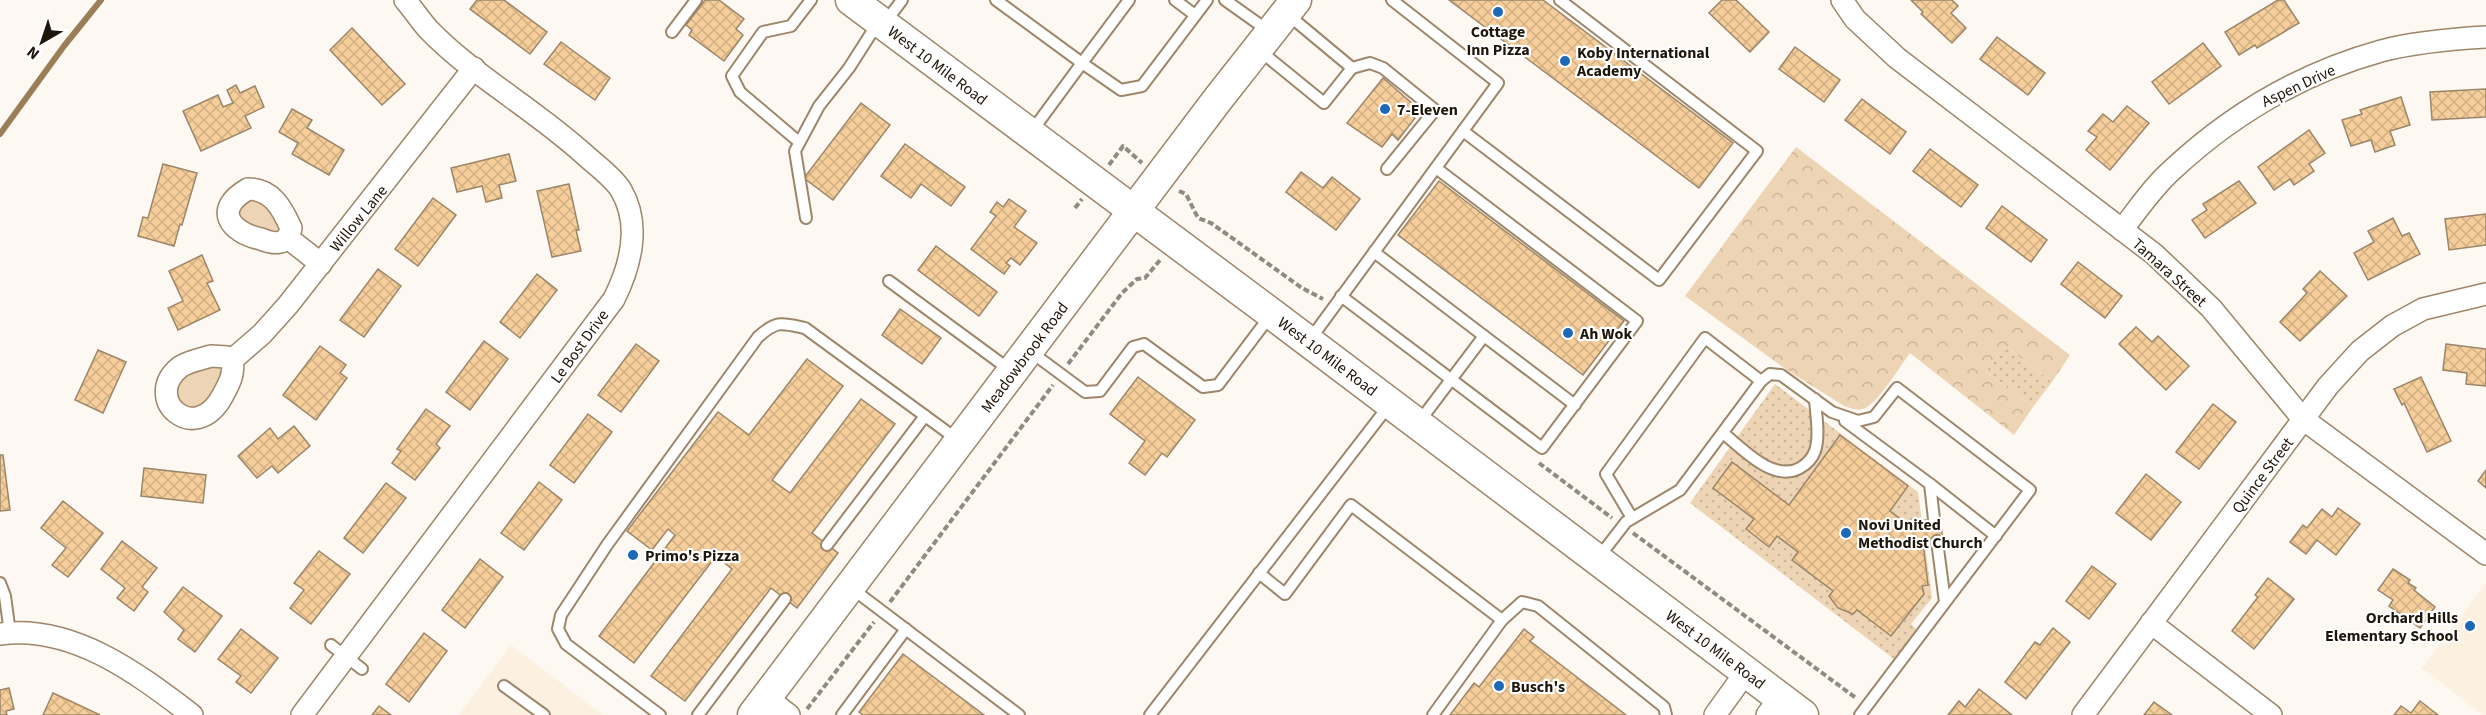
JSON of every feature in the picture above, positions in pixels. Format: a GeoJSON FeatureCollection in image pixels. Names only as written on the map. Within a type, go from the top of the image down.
{"type":"FeatureCollection","features":[{"type":"Feature","properties":{"kind":"main road","name":"West 10 Mile Road"},"geometry":{"type":"LineString","coordinates":[[851,0],[1391,403],[1417,425],[1746,672],[1784,709]]}},
{"type":"Feature","properties":{"kind":"main road","name":"Meadowbrook Road"},"geometry":{"type":"LineString","coordinates":[[770,709],[850,587],[1278,23]]}},
{"type":"Feature","properties":{"kind":"street","name":"Le Bost Drive"},"geometry":{"type":"LineString","coordinates":[[302,715],[614,299],[624,279],[632,247],[631,214],[620,188],[557,129],[474,68],[429,29],[405,0]]}},
{"type":"Feature","properties":{"kind":"street","name":"Tamara Street"},"geometry":{"type":"LineString","coordinates":[[1842,0],[1855,19],[1897,58],[2154,254],[2211,308],[2303,419],[2486,554]]}},
{"type":"Feature","properties":{"kind":"street","name":"Aspen Drive"},"geometry":{"type":"LineString","coordinates":[[2122,230],[2170,171],[2211,135],[2277,92],[2330,69],[2383,51],[2486,37]]}},
{"type":"Feature","properties":{"kind":"street","name":"Willow Lane"},"geometry":{"type":"LineString","coordinates":[[232,360],[262,334],[321,264],[474,68]]}},
{"type":"Feature","properties":{"kind":"street"},"geometry":{"type":"LineString","coordinates":[[288,238],[321,264]]}},
{"type":"Feature","properties":{"kind":"street","name":"Quince Street"},"geometry":{"type":"LineString","coordinates":[[2083,715],[2328,386],[2360,351],[2392,326],[2423,309],[2486,294]]}},
{"type":"Feature","properties":{"kind":"street"},"geometry":{"type":"LineString","coordinates":[[2151,623],[2271,715]]}},
{"type":"Feature","properties":{"kind":"street"},"geometry":{"type":"LineString","coordinates":[[5,633],[50,636],[103,655],[130,670],[192,715]]}},
{"type":"Feature","properties":{"kind":"street"},"geometry":{"type":"LineString","coordinates":[[1715,715],[1746,672]]}},
{"type":"Feature","properties":{"kind":"lane"},"geometry":{"type":"LineString","coordinates":[[672,33],[696,0]]}},
{"type":"Feature","properties":{"kind":"lane"},"geometry":{"type":"LineString","coordinates":[[799,142],[740,92],[732,76],[763,32],[791,26],[811,0]]}},
{"type":"Feature","properties":{"kind":"lane"},"geometry":{"type":"LineString","coordinates":[[806,218],[795,151],[819,106],[881,23],[902,0]]}},
{"type":"Feature","properties":{"kind":"lane"},"geometry":{"type":"LineString","coordinates":[[996,0],[1121,90],[1142,86],[1207,0]]}},
{"type":"Feature","properties":{"kind":"lane"},"geometry":{"type":"LineString","coordinates":[[1030,134],[1129,0]]}},
{"type":"Feature","properties":{"kind":"lane"},"geometry":{"type":"LineString","coordinates":[[1174,0],[1195,15]]}},
{"type":"Feature","properties":{"kind":"lane"},"geometry":{"type":"LineString","coordinates":[[1225,0],[1278,23],[1352,68]]}},
{"type":"Feature","properties":{"kind":"lane"},"geometry":{"type":"LineString","coordinates":[[1308,341],[1498,83],[1392,0]]}},
{"type":"Feature","properties":{"kind":"lane"},"geometry":{"type":"LineString","coordinates":[[1463,131],[1659,280],[1757,151],[1560,0]]}},
{"type":"Feature","properties":{"kind":"lane"},"geometry":{"type":"LineString","coordinates":[[1278,23],[1324,103],[1352,68],[1370,63],[1383,68],[1435,110],[1387,170]]}},
{"type":"Feature","properties":{"kind":"lane"},"geometry":{"type":"LineString","coordinates":[[1341,296],[1542,448],[1575,405],[1637,321],[1436,168]]}},
{"type":"Feature","properties":{"kind":"lane"},"geometry":{"type":"LineString","coordinates":[[1374,252],[1575,405]]}},
{"type":"Feature","properties":{"kind":"lane"},"geometry":{"type":"LineString","coordinates":[[889,281],[1021,361],[1061,374],[1085,392],[1100,391],[1133,347],[1144,344],[1203,387],[1218,385],[1272,314]]}},
{"type":"Feature","properties":{"kind":"lane"},"geometry":{"type":"LineString","coordinates":[[660,715],[566,644],[558,629],[561,615],[607,545],[758,337],[771,325],[780,323],[805,328],[960,442]]}},
{"type":"Feature","properties":{"kind":"lane"},"geometry":{"type":"LineString","coordinates":[[1417,425],[1484,336]]}},
{"type":"Feature","properties":{"kind":"lane"},"geometry":{"type":"LineString","coordinates":[[1632,518],[1605,474],[1705,338],[1761,381]]}},
{"type":"Feature","properties":{"kind":"lane"},"geometry":{"type":"LineString","coordinates":[[1597,560],[1619,529],[1632,518],[1680,490],[1761,381],[1770,374],[1781,375],[1815,399],[1996,536]]}},
{"type":"Feature","properties":{"kind":"lane"},"geometry":{"type":"LineString","coordinates":[[1832,412],[1858,421],[1868,420],[1874,417],[1897,388],[2030,490],[1860,715]]}},
{"type":"Feature","properties":{"kind":"lane"},"geometry":{"type":"LineString","coordinates":[[1723,434],[1774,470],[1785,472],[1796,470],[1807,464],[1815,453],[1817,443],[1815,399]]}},
{"type":"Feature","properties":{"kind":"lane"},"geometry":{"type":"LineString","coordinates":[[1150,715],[1391,403]]}},
{"type":"Feature","properties":{"kind":"lane"},"geometry":{"type":"LineString","coordinates":[[827,544],[925,416]]}},
{"type":"Feature","properties":{"kind":"lane"},"geometry":{"type":"LineString","coordinates":[[1930,484],[1934,519]]}},
{"type":"Feature","properties":{"kind":"lane"},"geometry":{"type":"LineString","coordinates":[[1259,573],[1285,594],[1351,506],[1502,620]]}},
{"type":"Feature","properties":{"kind":"lane"},"geometry":{"type":"LineString","coordinates":[[1937,541],[1946,602]]}},
{"type":"Feature","properties":{"kind":"lane"},"geometry":{"type":"LineString","coordinates":[[0,583],[5,596],[5,633]]}},
{"type":"Feature","properties":{"kind":"lane"},"geometry":{"type":"LineString","coordinates":[[850,587],[884,610],[906,630],[1018,715]]}},
{"type":"Feature","properties":{"kind":"lane"},"geometry":{"type":"LineString","coordinates":[[698,715],[785,599]]}},
{"type":"Feature","properties":{"kind":"lane"},"geometry":{"type":"LineString","coordinates":[[1433,715],[1502,620],[1522,602],[1538,606],[1664,707],[1666,715]]}},
{"type":"Feature","properties":{"kind":"lane"},"geometry":{"type":"LineString","coordinates":[[842,715],[906,630]]}},
{"type":"Feature","properties":{"kind":"lane"},"geometry":{"type":"LineString","coordinates":[[504,686],[544,715]]}},
{"type":"Feature","properties":{"kind":"path"},"geometry":{"type":"LineString","coordinates":[[810,715],[807,707],[884,610],[1122,293],[1137,279],[1145,278],[1195,214],[1186,194],[1182,193]]}},
{"type":"Feature","properties":{"kind":"shaded area","name":"Orchard Hills Elementary School"},"geometry":{"type":"Polygon","coordinates":[[[2486,583],[2486,715],[2483,715],[2422,668],[2486,583]]]}},
{"type":"Feature","properties":{"kind":"shaded area"},"geometry":{"type":"Polygon","coordinates":[[[511,645],[603,715],[459,715],[511,645]]]}},
{"type":"Feature","properties":{"kind":"green space"},"geometry":{"type":"Polygon","coordinates":[[[1796,147],[2070,355],[2052,382],[2005,346],[1986,372],[2033,407],[2014,435],[1910,353],[1869,406],[1858,410],[1844,406],[1787,370],[1685,296],[1796,147]]]}},
{"type":"Feature","properties":{"kind":"green space"},"geometry":{"type":"Polygon","coordinates":[[[259,199],[273,213],[281,231],[260,230],[238,217],[241,204],[246,200],[259,199]]]}},
{"type":"Feature","properties":{"kind":"green space"},"geometry":{"type":"Polygon","coordinates":[[[2005,346],[2052,382],[2033,407],[1986,372],[2005,346]]]}},
{"type":"Feature","properties":{"kind":"green space"},"geometry":{"type":"Polygon","coordinates":[[[213,363],[223,366],[223,376],[204,407],[190,411],[178,403],[176,385],[187,373],[213,363]]]}},
{"type":"Feature","properties":{"kind":"green space"},"geometry":{"type":"Polygon","coordinates":[[[1775,384],[1918,492],[1932,598],[1911,624],[1917,630],[1894,659],[1690,503],[1775,384]]]}},
{"type":"Feature","properties":{"kind":"building"},"geometry":{"type":"Polygon","coordinates":[[[477,0],[504,0],[547,32],[530,54],[470,9],[477,0]]]}},
{"type":"Feature","properties":{"kind":"building"},"geometry":{"type":"Polygon","coordinates":[[[705,0],[719,0],[744,19],[736,29],[743,35],[724,61],[689,35],[692,30],[686,25],[705,0]]]}},
{"type":"Feature","properties":{"kind":"building"},"geometry":{"type":"Polygon","coordinates":[[[1449,0],[1543,0],[1733,143],[1699,188],[1449,0]]]}},
{"type":"Feature","properties":{"kind":"building"},"geometry":{"type":"Polygon","coordinates":[[[1722,0],[1736,0],[1769,32],[1750,52],[1709,13],[1722,0]]]}},
{"type":"Feature","properties":{"kind":"building"},"geometry":{"type":"Polygon","coordinates":[[[1911,0],[1952,0],[1958,6],[1951,13],[1966,28],[1952,43],[1921,14],[1923,12],[1911,0]]]}},
{"type":"Feature","properties":{"kind":"building"},"geometry":{"type":"Polygon","coordinates":[[[2278,0],[2284,0],[2299,23],[2257,48],[2255,45],[2239,55],[2225,32],[2278,0]]]}},
{"type":"Feature","properties":{"kind":"building"},"geometry":{"type":"Polygon","coordinates":[[[352,28],[405,84],[382,105],[330,50],[352,28]]]}},
{"type":"Feature","properties":{"kind":"building"},"geometry":{"type":"Polygon","coordinates":[[[1997,37],[2045,73],[2028,95],[1980,59],[1997,37]]]}},
{"type":"Feature","properties":{"kind":"building"},"geometry":{"type":"Polygon","coordinates":[[[561,42],[610,78],[595,100],[544,64],[561,42]]]}},
{"type":"Feature","properties":{"kind":"building"},"geometry":{"type":"Polygon","coordinates":[[[2203,43],[2221,66],[2169,104],[2152,82],[2203,43]]]}},
{"type":"Feature","properties":{"kind":"building"},"geometry":{"type":"Polygon","coordinates":[[[1795,47],[1840,80],[1824,102],[1779,69],[1795,47]]]}},
{"type":"Feature","properties":{"kind":"building","name":"7-Eleven"},"geometry":{"type":"Polygon","coordinates":[[[1383,78],[1414,105],[1408,113],[1415,118],[1398,140],[1392,134],[1382,147],[1347,123],[1383,78]]]}},
{"type":"Feature","properties":{"kind":"building"},"geometry":{"type":"Polygon","coordinates":[[[236,85],[240,93],[255,86],[264,107],[245,116],[251,128],[201,151],[183,111],[218,95],[223,107],[233,103],[227,90],[236,85]]]}},
{"type":"Feature","properties":{"kind":"building"},"geometry":{"type":"Polygon","coordinates":[[[2486,89],[2486,117],[2432,120],[2430,92],[2486,89]]]}},
{"type":"Feature","properties":{"kind":"building"},"geometry":{"type":"Polygon","coordinates":[[[2401,97],[2410,125],[2390,131],[2395,145],[2375,152],[2371,140],[2351,146],[2342,120],[2362,114],[2360,110],[2401,97]]]}},
{"type":"Feature","properties":{"kind":"building"},"geometry":{"type":"Polygon","coordinates":[[[1862,99],[1906,132],[1890,154],[1845,120],[1862,99]]]}},
{"type":"Feature","properties":{"kind":"building"},"geometry":{"type":"Polygon","coordinates":[[[861,103],[890,125],[833,200],[804,178],[861,103]]]}},
{"type":"Feature","properties":{"kind":"building"},"geometry":{"type":"Polygon","coordinates":[[[2127,106],[2149,123],[2110,170],[2086,150],[2097,137],[2088,131],[2103,114],[2113,122],[2127,106]]]}},
{"type":"Feature","properties":{"kind":"building"},"geometry":{"type":"Polygon","coordinates":[[[292,109],[312,120],[307,128],[344,150],[329,175],[292,154],[298,143],[279,132],[292,109]]]}},
{"type":"Feature","properties":{"kind":"building"},"geometry":{"type":"Polygon","coordinates":[[[2309,130],[2325,153],[2309,164],[2314,171],[2294,185],[2290,179],[2274,190],[2258,167],[2309,130]]]}},
{"type":"Feature","properties":{"kind":"building"},"geometry":{"type":"Polygon","coordinates":[[[905,144],[965,187],[951,206],[921,184],[911,198],[881,176],[905,144]]]}},
{"type":"Feature","properties":{"kind":"building"},"geometry":{"type":"Polygon","coordinates":[[[1930,149],[1978,185],[1961,207],[1913,171],[1930,149]]]}},
{"type":"Feature","properties":{"kind":"building"},"geometry":{"type":"Polygon","coordinates":[[[509,154],[516,181],[499,185],[502,198],[486,202],[482,186],[457,192],[451,168],[509,154]]]}},
{"type":"Feature","properties":{"kind":"building"},"geometry":{"type":"Polygon","coordinates":[[[163,164],[197,173],[174,246],[138,236],[143,217],[148,218],[163,164]]]}},
{"type":"Feature","properties":{"kind":"building"},"geometry":{"type":"Polygon","coordinates":[[[1301,172],[1323,188],[1332,177],[1360,199],[1336,230],[1286,192],[1301,172]]]}},
{"type":"Feature","properties":{"kind":"building"},"geometry":{"type":"Polygon","coordinates":[[[1439,181],[1624,321],[1583,375],[1398,235],[1439,181]]]}},
{"type":"Feature","properties":{"kind":"building"},"geometry":{"type":"Polygon","coordinates":[[[2239,181],[2256,203],[2205,238],[2192,220],[2207,210],[2203,204],[2239,181]]]}},
{"type":"Feature","properties":{"kind":"building"},"geometry":{"type":"Polygon","coordinates":[[[569,184],[581,251],[552,257],[537,191],[569,184]]]}},
{"type":"Feature","properties":{"kind":"building"},"geometry":{"type":"Polygon","coordinates":[[[433,198],[456,215],[418,266],[395,249],[433,198]]]}},
{"type":"Feature","properties":{"kind":"building"},"geometry":{"type":"Polygon","coordinates":[[[1009,199],[1026,211],[1014,227],[1037,243],[1020,265],[1011,258],[1006,263],[1010,266],[1004,274],[971,249],[996,216],[990,212],[997,202],[1003,207],[1009,199]]]}},
{"type":"Feature","properties":{"kind":"building"},"geometry":{"type":"Polygon","coordinates":[[[2002,206],[2047,240],[2031,262],[1986,228],[2002,206]]]}},
{"type":"Feature","properties":{"kind":"building"},"geometry":{"type":"Polygon","coordinates":[[[2486,214],[2486,245],[2449,250],[2445,219],[2486,214]]]}},
{"type":"Feature","properties":{"kind":"building"},"geometry":{"type":"Polygon","coordinates":[[[2393,218],[2402,236],[2409,233],[2420,254],[2368,280],[2354,253],[2374,242],[2368,231],[2393,218]]]}},
{"type":"Feature","properties":{"kind":"building"},"geometry":{"type":"Polygon","coordinates":[[[936,246],[997,292],[979,316],[918,270],[936,246]]]}},
{"type":"Feature","properties":{"kind":"building"},"geometry":{"type":"Polygon","coordinates":[[[202,255],[213,281],[207,283],[220,310],[178,330],[168,308],[183,301],[169,271],[202,255]]]}},
{"type":"Feature","properties":{"kind":"building"},"geometry":{"type":"Polygon","coordinates":[[[2078,262],[2122,296],[2105,318],[2061,284],[2078,262]]]}},
{"type":"Feature","properties":{"kind":"building"},"geometry":{"type":"Polygon","coordinates":[[[378,269],[401,286],[364,337],[340,320],[378,269]]]}},
{"type":"Feature","properties":{"kind":"building"},"geometry":{"type":"Polygon","coordinates":[[[2320,271],[2347,296],[2300,341],[2280,322],[2307,293],[2303,289],[2320,271]]]}},
{"type":"Feature","properties":{"kind":"building"},"geometry":{"type":"Polygon","coordinates":[[[537,274],[557,290],[520,338],[500,322],[537,274]]]}},
{"type":"Feature","properties":{"kind":"building"},"geometry":{"type":"Polygon","coordinates":[[[900,309],[941,338],[922,364],[882,335],[900,309]]]}},
{"type":"Feature","properties":{"kind":"building"},"geometry":{"type":"Polygon","coordinates":[[[2136,327],[2152,342],[2158,336],[2189,366],[2166,390],[2119,344],[2136,327]]]}},
{"type":"Feature","properties":{"kind":"building"},"geometry":{"type":"Polygon","coordinates":[[[484,341],[508,359],[470,410],[446,392],[484,341]]]}},
{"type":"Feature","properties":{"kind":"building"},"geometry":{"type":"Polygon","coordinates":[[[636,344],[659,361],[621,412],[598,395],[636,344]]]}},
{"type":"Feature","properties":{"kind":"building"},"geometry":{"type":"Polygon","coordinates":[[[2446,344],[2486,349],[2486,386],[2466,384],[2467,373],[2443,370],[2446,344]]]}},
{"type":"Feature","properties":{"kind":"building"},"geometry":{"type":"Polygon","coordinates":[[[320,346],[346,365],[340,373],[347,378],[316,420],[283,395],[320,346]]]}},
{"type":"Feature","properties":{"kind":"building"},"geometry":{"type":"Polygon","coordinates":[[[98,350],[126,362],[103,413],[75,400],[98,350]]]}},
{"type":"Feature","properties":{"kind":"building"},"geometry":{"type":"Polygon","coordinates":[[[807,359],[843,386],[772,480],[790,493],[861,399],[895,424],[812,533],[838,553],[797,608],[771,588],[685,701],[651,676],[732,569],[716,556],[634,663],[599,636],[675,535],[668,529],[652,550],[627,531],[718,412],[749,435],[807,359]]]}},
{"type":"Feature","properties":{"kind":"building"},"geometry":{"type":"Polygon","coordinates":[[[1138,377],[1195,420],[1167,457],[1162,453],[1145,475],[1129,463],[1145,441],[1110,414],[1138,377]]]}},
{"type":"Feature","properties":{"kind":"building"},"geometry":{"type":"Polygon","coordinates":[[[2421,377],[2451,441],[2427,452],[2404,403],[2402,405],[2394,389],[2421,377]]]}},
{"type":"Feature","properties":{"kind":"building"},"geometry":{"type":"Polygon","coordinates":[[[2213,404],[2236,422],[2199,469],[2176,452],[2213,404]]]}},
{"type":"Feature","properties":{"kind":"building"},"geometry":{"type":"Polygon","coordinates":[[[426,409],[450,426],[436,444],[440,448],[415,480],[392,463],[401,451],[397,449],[426,409]]]}},
{"type":"Feature","properties":{"kind":"building"},"geometry":{"type":"Polygon","coordinates":[[[588,414],[612,432],[574,483],[550,465],[588,414]]]}},
{"type":"Feature","properties":{"kind":"building"},"geometry":{"type":"Polygon","coordinates":[[[294,426],[310,446],[278,473],[272,466],[257,478],[238,456],[270,428],[278,439],[294,426]]]}},
{"type":"Feature","properties":{"kind":"building","name":"Novi United Methodist Church"},"geometry":{"type":"Polygon","coordinates":[[[1840,435],[1908,486],[1890,511],[1906,523],[1940,518],[1943,540],[1923,543],[1928,585],[1922,586],[1924,594],[1891,636],[1857,610],[1853,614],[1838,608],[1829,596],[1833,591],[1792,560],[1798,552],[1777,536],[1769,547],[1746,529],[1754,519],[1713,488],[1732,462],[1789,505],[1840,435]]]}},
{"type":"Feature","properties":{"kind":"building"},"geometry":{"type":"Polygon","coordinates":[[[0,455],[3,455],[10,510],[0,511],[0,455]]]}},
{"type":"Feature","properties":{"kind":"building"},"geometry":{"type":"Polygon","coordinates":[[[144,468],[206,475],[203,503],[141,496],[144,468]]]}},
{"type":"Feature","properties":{"kind":"building"},"geometry":{"type":"Polygon","coordinates":[[[2486,470],[2486,488],[2478,481],[2486,470]]]}},
{"type":"Feature","properties":{"kind":"building"},"geometry":{"type":"Polygon","coordinates":[[[2146,474],[2181,502],[2151,540],[2116,513],[2146,474]]]}},
{"type":"Feature","properties":{"kind":"building"},"geometry":{"type":"Polygon","coordinates":[[[539,482],[562,500],[524,550],[501,533],[539,482]]]}},
{"type":"Feature","properties":{"kind":"building"},"geometry":{"type":"Polygon","coordinates":[[[386,483],[406,498],[363,553],[344,538],[386,483]]]}},
{"type":"Feature","properties":{"kind":"building"},"geometry":{"type":"Polygon","coordinates":[[[63,501],[103,533],[68,577],[52,565],[66,548],[41,528],[63,501]]]}},
{"type":"Feature","properties":{"kind":"building"},"geometry":{"type":"Polygon","coordinates":[[[2338,508],[2360,524],[2336,555],[2317,540],[2306,554],[2290,542],[2303,525],[2307,528],[2322,509],[2332,517],[2338,508]]]}},
{"type":"Feature","properties":{"kind":"building"},"geometry":{"type":"Polygon","coordinates":[[[122,541],[157,568],[142,587],[148,592],[134,611],[117,598],[125,588],[101,569],[122,541]]]}},
{"type":"Feature","properties":{"kind":"building"},"geometry":{"type":"Polygon","coordinates":[[[319,551],[350,574],[311,624],[290,608],[304,590],[294,583],[319,551]]]}},
{"type":"Feature","properties":{"kind":"building"},"geometry":{"type":"Polygon","coordinates":[[[480,559],[503,577],[465,628],[442,610],[480,559]]]}},
{"type":"Feature","properties":{"kind":"building"},"geometry":{"type":"Polygon","coordinates":[[[2092,566],[2116,584],[2089,619],[2066,601],[2092,566]]]}},
{"type":"Feature","properties":{"kind":"building"},"geometry":{"type":"Polygon","coordinates":[[[2393,569],[2410,580],[2408,583],[2416,588],[2414,590],[2435,607],[2420,628],[2389,606],[2393,600],[2378,590],[2393,569]]]}},
{"type":"Feature","properties":{"kind":"building"},"geometry":{"type":"Polygon","coordinates":[[[2268,578],[2294,599],[2254,649],[2232,631],[2258,597],[2255,595],[2268,578]]]}},
{"type":"Feature","properties":{"kind":"building"},"geometry":{"type":"Polygon","coordinates":[[[183,587],[222,616],[195,652],[178,639],[184,630],[164,612],[183,587]]]}},
{"type":"Feature","properties":{"kind":"building"},"geometry":{"type":"Polygon","coordinates":[[[2053,628],[2070,642],[2026,699],[2005,682],[2035,642],[2040,645],[2053,628]]]}},
{"type":"Feature","properties":{"kind":"building"},"geometry":{"type":"Polygon","coordinates":[[[241,629],[278,658],[251,693],[236,682],[241,676],[218,659],[241,629]]]}},
{"type":"Feature","properties":{"kind":"building"},"geometry":{"type":"Polygon","coordinates":[[[1524,629],[1534,637],[1530,641],[1626,715],[1450,715],[1474,683],[1479,687],[1524,629]]]}},
{"type":"Feature","properties":{"kind":"building"},"geometry":{"type":"Polygon","coordinates":[[[424,633],[447,651],[409,702],[386,684],[424,633]]]}},
{"type":"Feature","properties":{"kind":"building"},"geometry":{"type":"Polygon","coordinates":[[[903,654],[984,715],[863,715],[859,712],[903,654]]]}},
{"type":"Feature","properties":{"kind":"building"},"geometry":{"type":"Polygon","coordinates":[[[9,688],[14,709],[6,711],[7,715],[0,715],[0,690],[9,688]]]}},
{"type":"Feature","properties":{"kind":"building"},"geometry":{"type":"Polygon","coordinates":[[[1979,689],[2012,715],[1948,715],[1959,701],[1965,707],[1979,689]]]}},
{"type":"Feature","properties":{"kind":"building"},"geometry":{"type":"Polygon","coordinates":[[[53,693],[100,715],[43,715],[53,693]]]}},
{"type":"Feature","properties":{"kind":"building"},"geometry":{"type":"Polygon","coordinates":[[[2420,701],[2438,715],[2394,715],[2401,706],[2411,713],[2420,701]]]}},
{"type":"Feature","properties":{"kind":"building"},"geometry":{"type":"Polygon","coordinates":[[[2154,702],[2172,715],[2144,715],[2154,702]]]}},
{"type":"Feature","properties":{"kind":"building"},"geometry":{"type":"Polygon","coordinates":[[[379,706],[391,715],[372,715],[379,706]]]}},
{"type":"Feature","properties":{"kind":"waterway"},"geometry":{"type":"LineString","coordinates":[[0,134],[64,46],[101,0]]}},
{"type":"Feature","properties":{"kind":"place","name":"Cottage Inn Pizza"},"geometry":{"type":"Point","coordinates":[1498,12]}},
{"type":"Feature","properties":{"kind":"place","name":"Koby International Academy"},"geometry":{"type":"Point","coordinates":[1565,61]}},
{"type":"Feature","properties":{"kind":"place","name":"7-Eleven"},"geometry":{"type":"Point","coordinates":[1385,109]}},
{"type":"Feature","properties":{"kind":"place","name":"Ah Wok"},"geometry":{"type":"Point","coordinates":[1568,333]}},
{"type":"Feature","properties":{"kind":"place","name":"Novi United Methodist Church"},"geometry":{"type":"Point","coordinates":[1846,533]}},
{"type":"Feature","properties":{"kind":"place","name":"Primo's Pizza"},"geometry":{"type":"Point","coordinates":[633,555]}},
{"type":"Feature","properties":{"kind":"place","name":"Orchard Hills Elementary School"},"geometry":{"type":"Point","coordinates":[2470,626]}},
{"type":"Feature","properties":{"kind":"place","name":"Busch's"},"geometry":{"type":"Point","coordinates":[1499,686]}}]}
